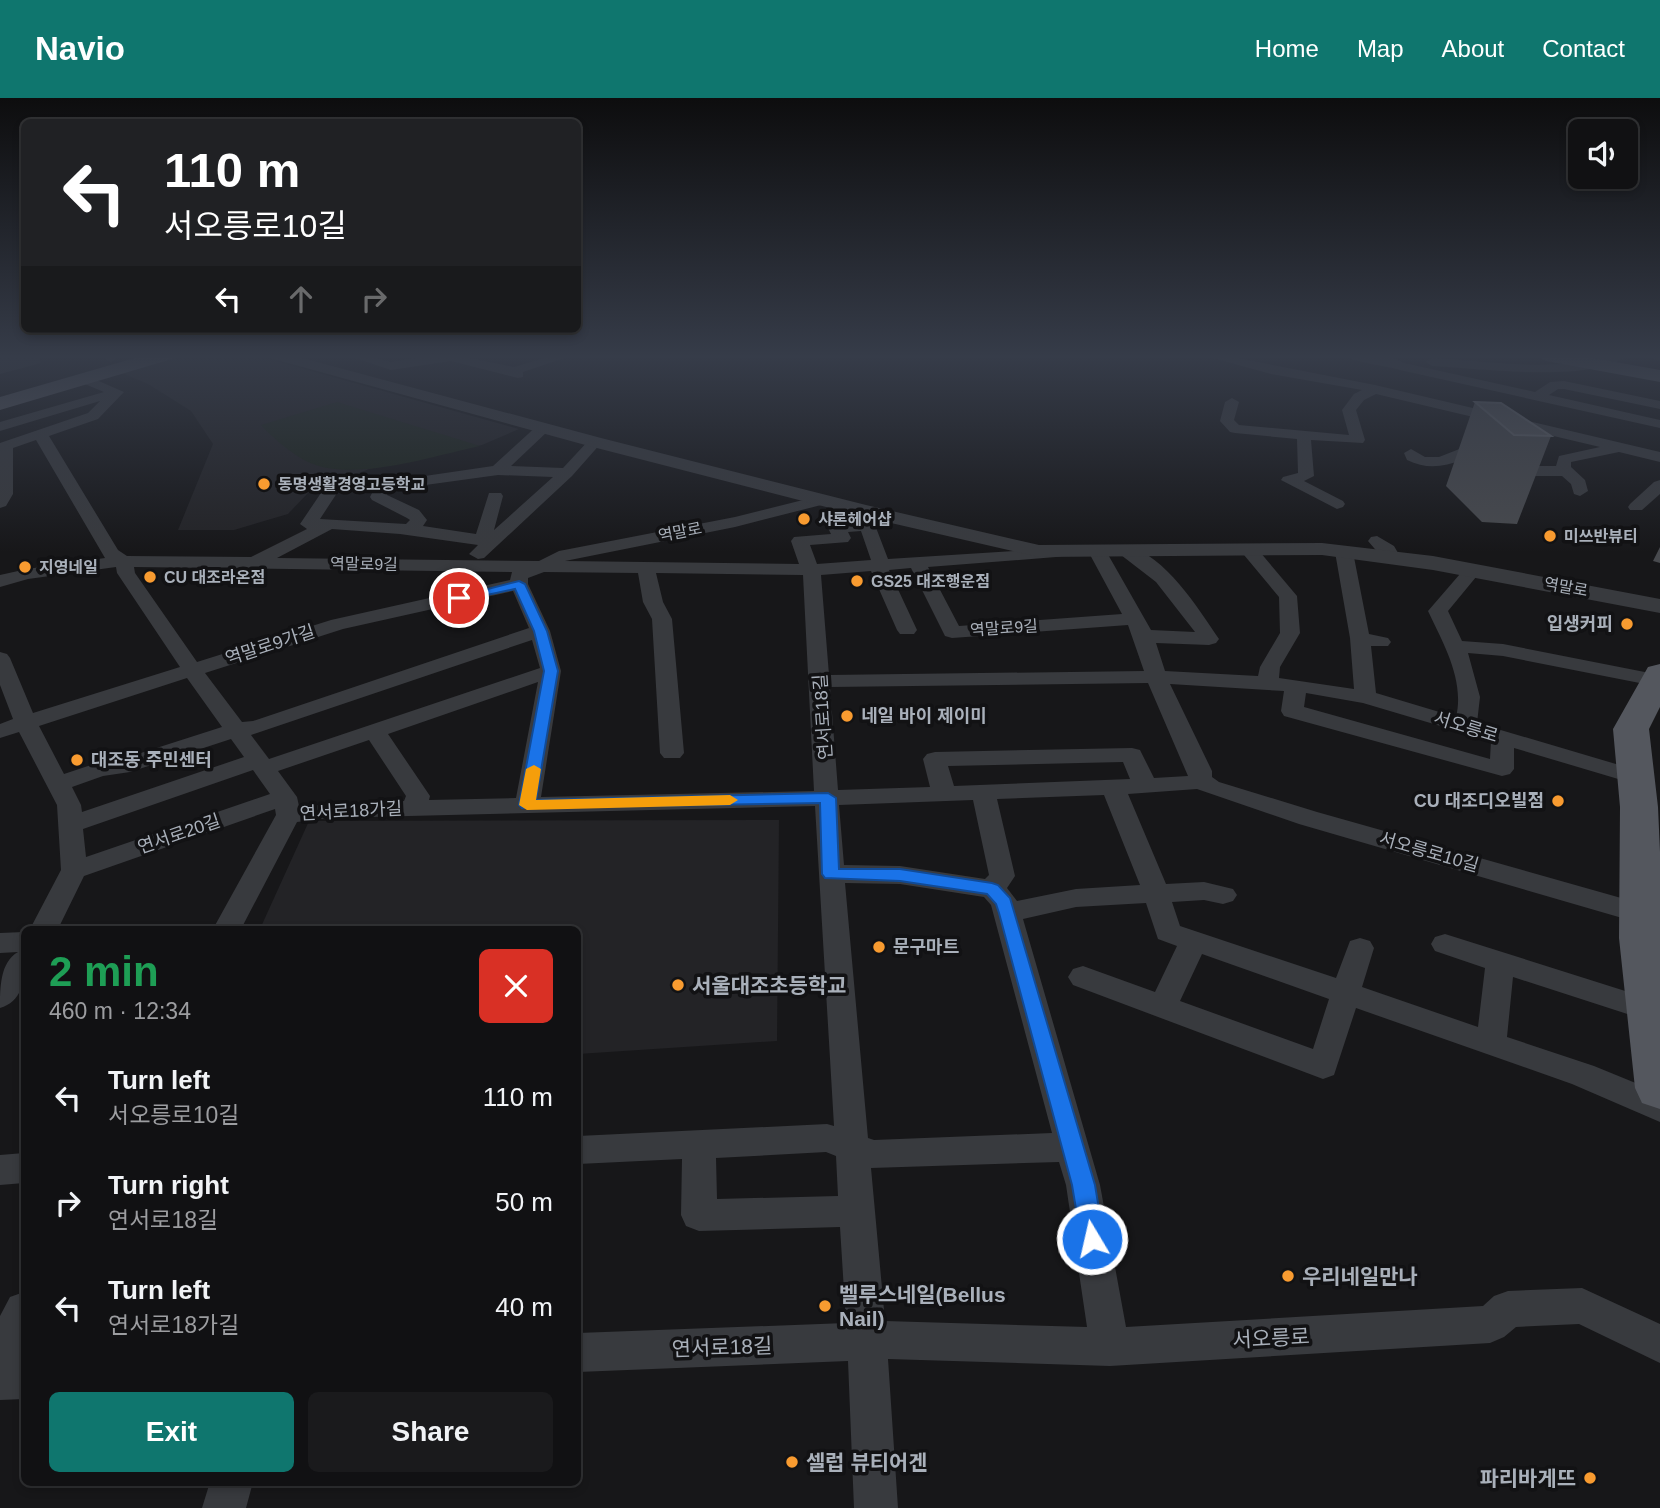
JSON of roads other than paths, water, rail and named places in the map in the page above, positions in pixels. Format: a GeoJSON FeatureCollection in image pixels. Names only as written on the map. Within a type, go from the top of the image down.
{"type":"FeatureCollection","features":[{"type":"Feature","properties":{"kind":"main road"},"geometry":{"type":"LineString","coordinates":[[1658,677],[1631,729],[1650,916],[1649,1010],[1660,1088]]}},
{"type":"Feature","properties":{"kind":"street"},"geometry":{"type":"LineString","coordinates":[[0,426],[18,421]]}},
{"type":"Feature","properties":{"kind":"street"},"geometry":{"type":"LineString","coordinates":[[0,503],[5,494],[3,447],[79,421]]}},
{"type":"Feature","properties":{"kind":"street","name":"역말로"},"geometry":{"type":"LineString","coordinates":[[517,421],[823,500],[866,518],[1039,551],[1322,549],[1472,571],[1660,606]]}},
{"type":"Feature","properties":{"kind":"street"},"geometry":{"type":"LineString","coordinates":[[1227,421],[1235,429],[1358,440],[1352,421]]}},
{"type":"Feature","properties":{"kind":"street"},"geometry":{"type":"LineString","coordinates":[[1411,453],[1418,461],[1430,464],[1456,457],[1496,437],[1474,421]]}},
{"type":"Feature","properties":{"kind":"street"},"geometry":{"type":"LineString","coordinates":[[1539,421],[1632,439],[1623,448]]}},
{"type":"Feature","properties":{"kind":"street"},"geometry":{"type":"LineString","coordinates":[[1562,421],[1579,427]]}},
{"type":"Feature","properties":{"kind":"street"},"geometry":{"type":"LineString","coordinates":[[1517,440],[1577,442],[1579,427]]}},
{"type":"Feature","properties":{"kind":"street"},"geometry":{"type":"LineString","coordinates":[[498,470],[543,428]]}},
{"type":"Feature","properties":{"kind":"street"},"geometry":{"type":"LineString","coordinates":[[40,434],[111,554],[124,561],[126,573],[261,764],[286,806]]}},
{"type":"Feature","properties":{"kind":"street"},"geometry":{"type":"LineString","coordinates":[[1304,436],[1306,476],[1289,480],[1337,504]]}},
{"type":"Feature","properties":{"kind":"street"},"geometry":{"type":"LineString","coordinates":[[464,566],[567,473],[595,442]]}},
{"type":"Feature","properties":{"kind":"street"},"geometry":{"type":"LineString","coordinates":[[1565,471],[1564,459],[1623,448],[1660,457]]}},
{"type":"Feature","properties":{"kind":"street"},"geometry":{"type":"LineString","coordinates":[[1456,457],[1517,471],[1565,471],[1579,483],[1580,491]]}},
{"type":"Feature","properties":{"kind":"street"},"geometry":{"type":"LineString","coordinates":[[411,529],[419,520],[413,514],[378,497],[383,486],[498,470],[567,473]]}},
{"type":"Feature","properties":{"kind":"street"},"geometry":{"type":"LineString","coordinates":[[1636,507],[1660,485]]}},
{"type":"Feature","properties":{"kind":"street"},"geometry":{"type":"LineString","coordinates":[[329,493],[308,524],[411,529],[491,542]]}},
{"type":"Feature","properties":{"kind":"street"},"geometry":{"type":"LineString","coordinates":[[491,542],[484,536],[495,496]]}},
{"type":"Feature","properties":{"kind":"street","name":"역말로"},"geometry":{"type":"LineString","coordinates":[[538,567],[556,561],[559,556],[735,522],[823,500]]}},
{"type":"Feature","properties":{"kind":"street"},"geometry":{"type":"LineString","coordinates":[[866,518],[880,561],[878,565],[907,630]]}},
{"type":"Feature","properties":{"kind":"street","name":"연서로18길"},"geometry":{"type":"LineString","coordinates":[[866,518],[837,528],[842,538],[800,541],[813,579],[831,874],[867,1341],[876,1508]]}},
{"type":"Feature","properties":{"kind":"street"},"geometry":{"type":"LineString","coordinates":[[253,563],[330,524]]}},
{"type":"Feature","properties":{"kind":"street"},"geometry":{"type":"LineString","coordinates":[[1377,541],[1388,550],[1392,558]]}},
{"type":"Feature","properties":{"kind":"street"},"geometry":{"type":"LineString","coordinates":[[1248,550],[1288,596],[1290,633],[1269,667],[1268,682]]}},
{"type":"Feature","properties":{"kind":"street"},"geometry":{"type":"LineString","coordinates":[[828,798],[1188,784],[1200,780],[1200,771],[1156,677],[1139,628],[1097,551]]}},
{"type":"Feature","properties":{"kind":"street"},"geometry":{"type":"LineString","coordinates":[[1127,551],[1141,558],[1187,606],[1209,639],[1139,628]]}},
{"type":"Feature","properties":{"kind":"street","name":"역말로9길"},"geometry":{"type":"LineString","coordinates":[[0,581],[27,574],[124,561],[808,570],[1056,552]]}},
{"type":"Feature","properties":{"kind":"street"},"geometry":{"type":"LineString","coordinates":[[1344,552],[1360,638],[1366,697]]}},
{"type":"Feature","properties":{"kind":"street","name":"역말로9길"},"geometry":{"type":"LineString","coordinates":[[917,562],[952,632],[1139,628]]}},
{"type":"Feature","properties":{"kind":"street","name":"역말로9가길"},"geometry":{"type":"LineString","coordinates":[[0,731],[338,624],[519,584],[519,575],[538,567]]}},
{"type":"Feature","properties":{"kind":"street"},"geometry":{"type":"LineString","coordinates":[[646,568],[653,602],[662,619],[672,753]]}},
{"type":"Feature","properties":{"kind":"street"},"geometry":{"type":"LineString","coordinates":[[1465,727],[1469,716],[1466,674],[1438,611],[1472,571]]}},
{"type":"Feature","properties":{"kind":"street"},"geometry":{"type":"LineString","coordinates":[[519,584],[540,631],[551,671],[527,805]]}},
{"type":"Feature","properties":{"kind":"street"},"geometry":{"type":"LineString","coordinates":[[58,784],[100,769],[122,767],[236,730],[257,726],[540,631]]}},
{"type":"Feature","properties":{"kind":"street"},"geometry":{"type":"LineString","coordinates":[[1360,638],[1381,642]]}},
{"type":"Feature","properties":{"kind":"street"},"geometry":{"type":"LineString","coordinates":[[1454,646],[1503,650],[1658,677]]}},
{"type":"Feature","properties":{"kind":"street"},"geometry":{"type":"LineString","coordinates":[[0,658],[26,723],[69,805],[74,870],[46,926]]}},
{"type":"Feature","properties":{"kind":"street"},"geometry":{"type":"LineString","coordinates":[[70,825],[374,731],[551,671]]}},
{"type":"Feature","properties":{"kind":"street"},"geometry":{"type":"LineString","coordinates":[[820,681],[1156,677]]}},
{"type":"Feature","properties":{"kind":"street","name":"서오릉로"},"geometry":{"type":"LineString","coordinates":[[1156,677],[1268,682],[1366,697],[1634,777]]}},
{"type":"Feature","properties":{"kind":"street","name":"서오릉로"},"geometry":{"type":"LineString","coordinates":[[1296,685],[1292,711],[1502,769],[1502,738]]}},
{"type":"Feature","properties":{"kind":"street","name":"연서로18가길"},"geometry":{"type":"LineString","coordinates":[[374,731],[418,796],[414,808]]}},
{"type":"Feature","properties":{"kind":"street"},"geometry":{"type":"LineString","coordinates":[[944,794],[935,759],[1132,755],[1145,786]]}},
{"type":"Feature","properties":{"kind":"street","name":"서오릉로10길"},"geometry":{"type":"LineString","coordinates":[[1200,780],[1210,787],[1308,818],[1650,916]]}},
{"type":"Feature","properties":{"kind":"street"},"geometry":{"type":"LineString","coordinates":[[1113,787],[1156,893],[1168,932],[1637,1096],[1660,1108]]}},
{"type":"Feature","properties":{"kind":"street"},"geometry":{"type":"LineString","coordinates":[[983,793],[1002,876],[1000,901],[1083,1185],[1110,1347]]}},
{"type":"Feature","properties":{"kind":"street","name":"연서로18가길"},"geometry":{"type":"LineString","coordinates":[[229,926],[286,806],[328,810],[828,798]]}},
{"type":"Feature","properties":{"kind":"street","name":"연서로20길"},"geometry":{"type":"LineString","coordinates":[[74,870],[286,806]]}},
{"type":"Feature","properties":{"kind":"street"},"geometry":{"type":"LineString","coordinates":[[831,874],[900,875],[1000,901],[1204,891],[1223,895]]}},
{"type":"Feature","properties":{"kind":"street"},"geometry":{"type":"LineString","coordinates":[[1162,1007],[1194,941]]}},
{"type":"Feature","properties":{"kind":"street"},"geometry":{"type":"LineString","coordinates":[[0,943],[21,942]]}},
{"type":"Feature","properties":{"kind":"street"},"geometry":{"type":"LineString","coordinates":[[1445,944],[1649,1010]]}},
{"type":"Feature","properties":{"kind":"street"},"geometry":{"type":"LineString","coordinates":[[1083,977],[1323,1066],[1360,948]]}},
{"type":"Feature","properties":{"kind":"street"},"geometry":{"type":"LineString","coordinates":[[1491,1045],[1500,964]]}},
{"type":"Feature","properties":{"kind":"street"},"geometry":{"type":"LineString","coordinates":[[0,997],[21,966]]}},
{"type":"Feature","properties":{"kind":"street"},"geometry":{"type":"LineString","coordinates":[[581,1150],[827,1139],[874,1155],[1073,1147]]}},
{"type":"Feature","properties":{"kind":"street"},"geometry":{"type":"LineString","coordinates":[[699,1144],[699,1215],[857,1211]]}},
{"type":"Feature","properties":{"kind":"street"},"geometry":{"type":"LineString","coordinates":[[0,1170],[21,1168]]}},
{"type":"Feature","properties":{"kind":"street","name":"서오릉로"},"geometry":{"type":"LineString","coordinates":[[867,1341],[1110,1347],[1490,1324],[1508,1309],[1582,1306],[1660,1344]]}},
{"type":"Feature","properties":{"kind":"street"},"geometry":{"type":"LineString","coordinates":[[0,1356],[21,1316]]}},
{"type":"Feature","properties":{"kind":"street","name":"연서로18길"},"geometry":{"type":"LineString","coordinates":[[581,1353],[867,1341]]}},
{"type":"Feature","properties":{"kind":"street"},"geometry":{"type":"LineString","coordinates":[[0,1380],[21,1379]]}},
{"type":"Feature","properties":{"kind":"street"},"geometry":{"type":"LineString","coordinates":[[224,1508],[231,1486]]}},
{"type":"Feature","properties":{"kind":"place","name":"동명생활경영고등학교"},"geometry":{"type":"Point","coordinates":[264,484]}},
{"type":"Feature","properties":{"kind":"place","name":"샤론헤어샵"},"geometry":{"type":"Point","coordinates":[804,519]}},
{"type":"Feature","properties":{"kind":"place","name":"미쓰반뷰티"},"geometry":{"type":"Point","coordinates":[1550,536]}},
{"type":"Feature","properties":{"kind":"place","name":"지영네일"},"geometry":{"type":"Point","coordinates":[25,567]}},
{"type":"Feature","properties":{"kind":"place","name":"CU 대조라온점"},"geometry":{"type":"Point","coordinates":[150,577]}},
{"type":"Feature","properties":{"kind":"place","name":"GS25 대조행운점"},"geometry":{"type":"Point","coordinates":[857,581]}},
{"type":"Feature","properties":{"kind":"place","name":"입생커피"},"geometry":{"type":"Point","coordinates":[1627,624]}},
{"type":"Feature","properties":{"kind":"place","name":"네일 바이 제이미"},"geometry":{"type":"Point","coordinates":[847,716]}},
{"type":"Feature","properties":{"kind":"place","name":"대조동 주민센터"},"geometry":{"type":"Point","coordinates":[77,760]}},
{"type":"Feature","properties":{"kind":"place","name":"CU 대조디오빌점"},"geometry":{"type":"Point","coordinates":[1558,801]}},
{"type":"Feature","properties":{"kind":"place","name":"문구마트"},"geometry":{"type":"Point","coordinates":[879,947]}},
{"type":"Feature","properties":{"kind":"place","name":"서울대조초등학교"},"geometry":{"type":"Point","coordinates":[678,985]}},
{"type":"Feature","properties":{"kind":"place","name":"우리네일만나"},"geometry":{"type":"Point","coordinates":[1288,1276]}},
{"type":"Feature","properties":{"kind":"place","name":"벨루스네일(Bellus Nail)"},"geometry":{"type":"Point","coordinates":[825,1306]}},
{"type":"Feature","properties":{"kind":"place","name":"셀럽 뷰티어겐"},"geometry":{"type":"Point","coordinates":[792,1462]}},
{"type":"Feature","properties":{"kind":"place","name":"파리바게뜨"},"geometry":{"type":"Point","coordinates":[1590,1478]}}]}
